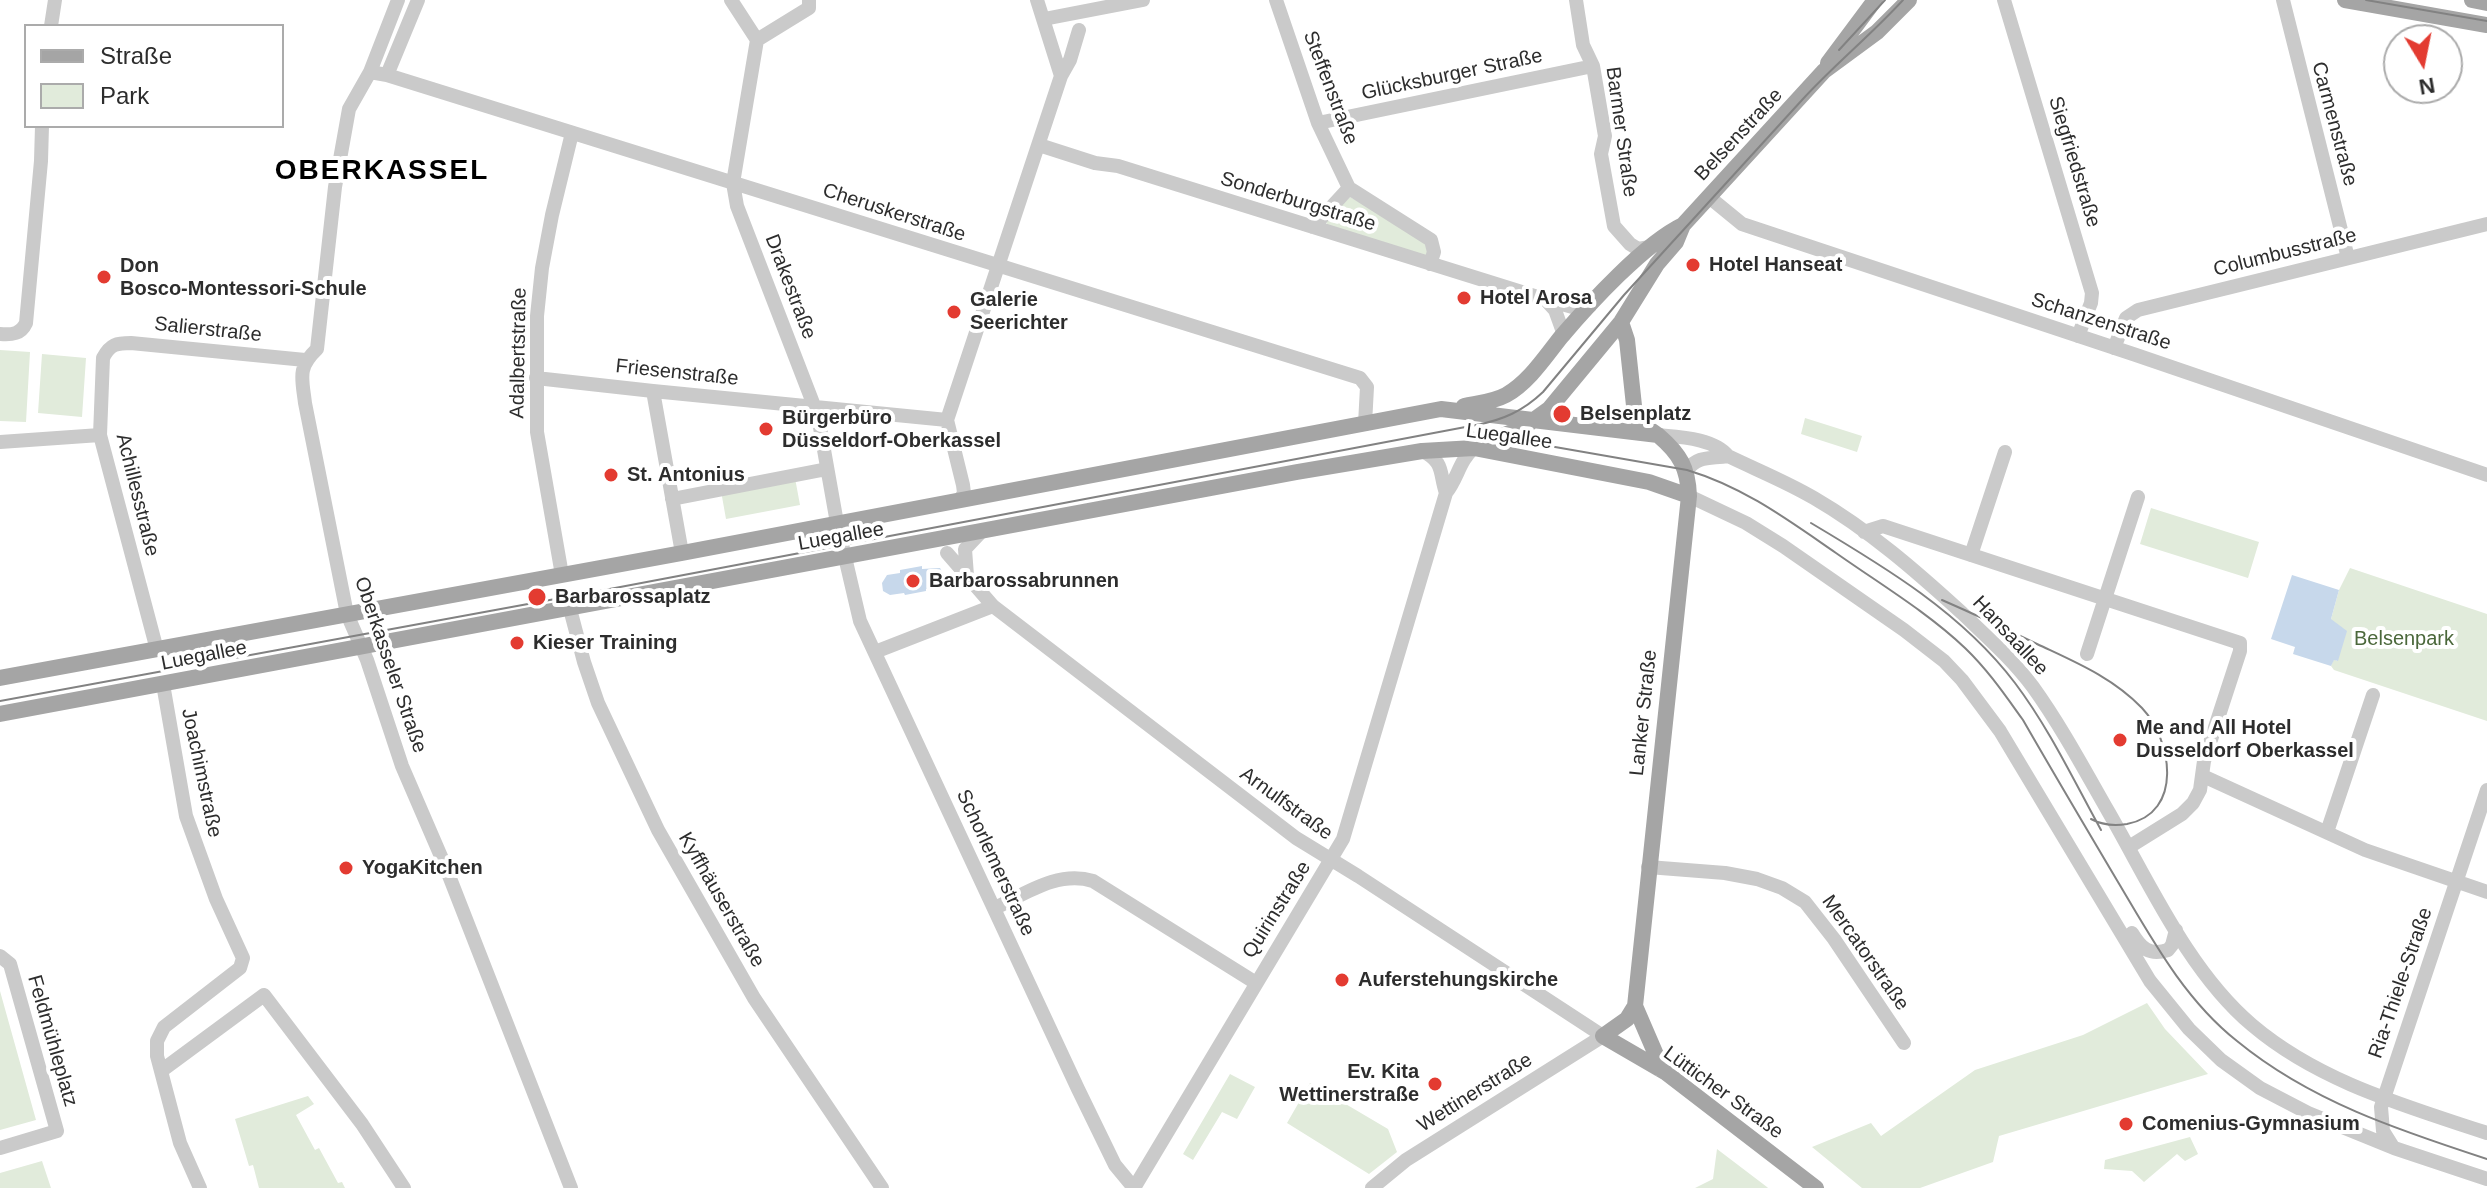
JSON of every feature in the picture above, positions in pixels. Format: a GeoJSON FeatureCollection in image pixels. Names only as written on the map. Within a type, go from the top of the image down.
{"type":"FeatureCollection","features":[{"type":"Feature","properties":{"kind":"main road","name":"Belsenstraße"},"geometry":{"type":"LineString","coordinates":[[1621,322],[1657,264],[1676,242],[1683,225],[1824,71],[1846,36],[1875,0]]}},
{"type":"Feature","properties":{"kind":"main road","name":"Belsenstraße"},"geometry":{"type":"LineString","coordinates":[[1824,71],[1877,32],[1897,7],[1909,0]]}},
{"type":"Feature","properties":{"kind":"main road"},"geometry":{"type":"LineString","coordinates":[[2345,0],[2487,25]]}},
{"type":"Feature","properties":{"kind":"main road"},"geometry":{"type":"LineString","coordinates":[[2472,0],[2487,3]]}},
{"type":"Feature","properties":{"kind":"main road","name":"Belsenstraße"},"geometry":{"type":"LineString","coordinates":[[1590,306],[1650,247],[1683,225]]}},
{"type":"Feature","properties":{"kind":"main road"},"geometry":{"type":"LineString","coordinates":[[1441,409],[1484,403],[1515,389],[1590,306]]}},
{"type":"Feature","properties":{"kind":"main road"},"geometry":{"type":"LineString","coordinates":[[1474,448],[1536,421],[1621,322]]}},
{"type":"Feature","properties":{"kind":"main road"},"geometry":{"type":"LineString","coordinates":[[1621,322],[1627,340],[1635,415],[1678,456],[1687,470]]}},
{"type":"Feature","properties":{"kind":"main road","name":"Luegallee"},"geometry":{"type":"LineString","coordinates":[[0,678],[1441,409],[1658,435]]}},
{"type":"Feature","properties":{"kind":"main road","name":"Luegallee"},"geometry":{"type":"LineString","coordinates":[[0,714],[570,609],[843,551],[928,541],[1422,451],[1474,448],[1649,482],[1689,496]]}},
{"type":"Feature","properties":{"kind":"main road","name":"Lanker Straße"},"geometry":{"type":"LineString","coordinates":[[1658,1068],[1657,1057],[1635,1006],[1689,496],[1687,470]]}},
{"type":"Feature","properties":{"kind":"main road"},"geometry":{"type":"LineString","coordinates":[[928,541],[947,553]]}},
{"type":"Feature","properties":{"kind":"main road"},"geometry":{"type":"LineString","coordinates":[[1603,1036],[1627,1019],[1635,1006]]}},
{"type":"Feature","properties":{"kind":"main road","name":"Lütticher Straße"},"geometry":{"type":"LineString","coordinates":[[1603,1036],[1658,1068],[1816,1188]]}},
{"type":"Feature","properties":{"kind":"street"},"geometry":{"type":"LineString","coordinates":[[51,24],[55,0]]}},
{"type":"Feature","properties":{"kind":"street","name":"Oberkasseler Straße"},"geometry":{"type":"LineString","coordinates":[[398,0],[370,72],[349,109],[335,187],[317,349],[305,360],[302,370],[305,403],[347,614],[362,647],[402,766],[446,868],[571,1188]]}},
{"type":"Feature","properties":{"kind":"street"},"geometry":{"type":"LineString","coordinates":[[387,75],[418,0]]}},
{"type":"Feature","properties":{"kind":"street"},"geometry":{"type":"LineString","coordinates":[[731,0],[757,40],[809,8],[809,0]]}},
{"type":"Feature","properties":{"kind":"street"},"geometry":{"type":"LineString","coordinates":[[1037,0],[1061,76]]}},
{"type":"Feature","properties":{"kind":"street"},"geometry":{"type":"LineString","coordinates":[[1044,19],[1143,0]]}},
{"type":"Feature","properties":{"kind":"street","name":"Steffenstraße"},"geometry":{"type":"LineString","coordinates":[[1276,0],[1318,123],[1349,188]]}},
{"type":"Feature","properties":{"kind":"street","name":"Barmer Straße"},"geometry":{"type":"LineString","coordinates":[[1576,0],[1583,45],[1593,66],[1605,136],[1601,154],[1614,226],[1638,249],[1650,247]]}},
{"type":"Feature","properties":{"kind":"street","name":"Siegfriedstraße"},"geometry":{"type":"LineString","coordinates":[[2004,0],[2092,293],[2078,336]]}},
{"type":"Feature","properties":{"kind":"street","name":"Carmenstraße"},"geometry":{"type":"LineString","coordinates":[[2283,0],[2348,258]]}},
{"type":"Feature","properties":{"kind":"street"},"geometry":{"type":"LineString","coordinates":[[960,500],[964,493],[963,485],[947,420],[996,266],[1079,30]]}},
{"type":"Feature","properties":{"kind":"street","name":"Drakestraße"},"geometry":{"type":"LineString","coordinates":[[757,40],[733,183],[737,206],[820,424],[843,551]]}},
{"type":"Feature","properties":{"kind":"street","name":"Glücksburger Straße"},"geometry":{"type":"LineString","coordinates":[[1318,123],[1593,66]]}},
{"type":"Feature","properties":{"kind":"street","name":"Cheruskerstraße"},"geometry":{"type":"LineString","coordinates":[[370,72],[1360,378],[1367,387],[1365,424]]}},
{"type":"Feature","properties":{"kind":"street"},"geometry":{"type":"LineString","coordinates":[[0,334],[17,333],[26,323],[42,128]]}},
{"type":"Feature","properties":{"kind":"street","name":"Adalbertstraße"},"geometry":{"type":"LineString","coordinates":[[562,575],[537,432],[537,316],[552,215],[572,133]]}},
{"type":"Feature","properties":{"kind":"street","name":"Sonderburgstraße"},"geometry":{"type":"LineString","coordinates":[[1039,145],[1095,163],[1118,166],[1544,299],[1576,308],[1590,306]]}},
{"type":"Feature","properties":{"kind":"street"},"geometry":{"type":"LineString","coordinates":[[1313,227],[1349,188],[1431,240],[1434,252],[1430,264]]}},
{"type":"Feature","properties":{"kind":"street","name":"Schanzenstraße"},"geometry":{"type":"LineString","coordinates":[[1709,197],[1742,224],[2487,475]]}},
{"type":"Feature","properties":{"kind":"street","name":"Columbusstraße"},"geometry":{"type":"LineString","coordinates":[[2114,348],[2126,318],[2138,310],[2487,224]]}},
{"type":"Feature","properties":{"kind":"street"},"geometry":{"type":"LineString","coordinates":[[1544,299],[1555,310],[1564,335]]}},
{"type":"Feature","properties":{"kind":"street","name":"Salierstraße"},"geometry":{"type":"LineString","coordinates":[[108,348],[117,343],[131,343],[305,360]]}},
{"type":"Feature","properties":{"kind":"street","name":"Achillesstraße"},"geometry":{"type":"LineString","coordinates":[[108,348],[103,358],[100,435],[157,650]]}},
{"type":"Feature","properties":{"kind":"street","name":"Friesenstraße"},"geometry":{"type":"LineString","coordinates":[[536,378],[813,405]]}},
{"type":"Feature","properties":{"kind":"street"},"geometry":{"type":"LineString","coordinates":[[653,391],[682,553]]}},
{"type":"Feature","properties":{"kind":"street"},"geometry":{"type":"LineString","coordinates":[[813,405],[947,420]]}},
{"type":"Feature","properties":{"kind":"street"},"geometry":{"type":"LineString","coordinates":[[0,442],[100,435]]}},
{"type":"Feature","properties":{"kind":"street","name":"Hansaallee"},"geometry":{"type":"LineString","coordinates":[[1658,435],[1722,448],[1728,456],[1813,497],[1933,586],[2011,660],[2047,707],[2176,930],[2223,996],[2253,1025],[2319,1070],[2384,1097],[2487,1133]]}},
{"type":"Feature","properties":{"kind":"street","name":"Quirinstraße"},"geometry":{"type":"LineString","coordinates":[[1134,1188],[1346,832],[1446,493],[1461,463],[1474,448]]}},
{"type":"Feature","properties":{"kind":"street"},"geometry":{"type":"LineString","coordinates":[[1422,451],[1439,464],[1446,493]]}},
{"type":"Feature","properties":{"kind":"street"},"geometry":{"type":"LineString","coordinates":[[1971,555],[2005,452]]}},
{"type":"Feature","properties":{"kind":"street"},"geometry":{"type":"LineString","coordinates":[[1687,470],[1692,463],[1701,459],[1728,456]]}},
{"type":"Feature","properties":{"kind":"street"},"geometry":{"type":"LineString","coordinates":[[672,499],[827,469]]}},
{"type":"Feature","properties":{"kind":"street"},"geometry":{"type":"LineString","coordinates":[[1689,496],[1746,523],[1795,555],[1904,630],[1944,661],[1962,680],[2000,731],[2150,981],[2189,1029],[2221,1060],[2283,1101],[2394,1148],[2487,1179]]}},
{"type":"Feature","properties":{"kind":"street"},"geometry":{"type":"LineString","coordinates":[[2087,654],[2138,497]]}},
{"type":"Feature","properties":{"kind":"street"},"geometry":{"type":"LineString","coordinates":[[1864,532],[1883,526],[2240,643],[2193,803],[2182,814],[2129,847]]}},
{"type":"Feature","properties":{"kind":"street"},"geometry":{"type":"LineString","coordinates":[[967,576],[965,549],[982,531]]}},
{"type":"Feature","properties":{"kind":"street","name":"Schorlemerstraße"},"geometry":{"type":"LineString","coordinates":[[843,551],[860,621],[1115,1165],[1134,1188]]}},
{"type":"Feature","properties":{"kind":"street","name":"Arnulfstraße"},"geometry":{"type":"LineString","coordinates":[[947,553],[993,606],[1296,838],[1603,1036]]}},
{"type":"Feature","properties":{"kind":"street"},"geometry":{"type":"LineString","coordinates":[[875,652],[993,606]]}},
{"type":"Feature","properties":{"kind":"street","name":"Kyffhäuserstraße"},"geometry":{"type":"LineString","coordinates":[[570,609],[598,703],[658,830],[754,998],[882,1188]]}},
{"type":"Feature","properties":{"kind":"street","name":"Joachimstraße"},"geometry":{"type":"LineString","coordinates":[[161,1071],[157,1041],[164,1027],[240,968],[243,958],[216,899],[186,816],[163,684]]}},
{"type":"Feature","properties":{"kind":"street"},"geometry":{"type":"LineString","coordinates":[[2327,832],[2373,695]]}},
{"type":"Feature","properties":{"kind":"street"},"geometry":{"type":"LineString","coordinates":[[2203,776],[2365,850],[2487,892]]}},
{"type":"Feature","properties":{"kind":"street","name":"Ria-Thiele-Straße"},"geometry":{"type":"LineString","coordinates":[[2384,1097],[2487,790]]}},
{"type":"Feature","properties":{"kind":"street","name":"Mercatorstraße"},"geometry":{"type":"LineString","coordinates":[[1648,867],[1757,879],[1782,888],[1805,902],[1834,939],[1904,1043]]}},
{"type":"Feature","properties":{"kind":"street"},"geometry":{"type":"LineString","coordinates":[[995,908],[1057,879],[1093,881],[1256,983]]}},
{"type":"Feature","properties":{"kind":"street"},"geometry":{"type":"LineString","coordinates":[[2117,926],[2130,930],[2141,946],[2153,953],[2168,950],[2176,930]]}},
{"type":"Feature","properties":{"kind":"street","name":"Feldmühleplatz"},"geometry":{"type":"LineString","coordinates":[[0,956],[10,964],[57,1131],[0,1148]]}},
{"type":"Feature","properties":{"kind":"street"},"geometry":{"type":"LineString","coordinates":[[200,1188],[180,1143],[161,1071],[264,995],[362,1124],[404,1188]]}},
{"type":"Feature","properties":{"kind":"street","name":"Wettinerstraße"},"geometry":{"type":"LineString","coordinates":[[1372,1188],[1406,1160],[1603,1036]]}},
{"type":"Feature","properties":{"kind":"street"},"geometry":{"type":"LineString","coordinates":[[2384,1097],[2381,1124],[2387,1141],[2394,1148]]}},
{"type":"Feature","properties":{"kind":"green space"},"geometry":{"type":"Polygon","coordinates":[[[1350,197],[1429,241],[1431,252],[1426,256],[1327,225],[1326,221],[1350,197]]]}},
{"type":"Feature","properties":{"kind":"green space"},"geometry":{"type":"Polygon","coordinates":[[[0,350],[30,352],[26,422],[0,421],[0,350]]]}},
{"type":"Feature","properties":{"kind":"green space"},"geometry":{"type":"Polygon","coordinates":[[[42,354],[86,358],[82,417],[38,413],[42,354]]]}},
{"type":"Feature","properties":{"kind":"green space"},"geometry":{"type":"Polygon","coordinates":[[[1805,418],[1862,436],[1857,452],[1801,434],[1805,418]]]}},
{"type":"Feature","properties":{"kind":"green space"},"geometry":{"type":"Polygon","coordinates":[[[795,478],[800,505],[726,519],[721,491],[795,478]]]}},
{"type":"Feature","properties":{"kind":"green space"},"geometry":{"type":"Polygon","coordinates":[[[2151,508],[2259,542],[2248,578],[2140,544],[2151,508]]]}},
{"type":"Feature","properties":{"kind":"green space","name":"Belsenpark"},"geometry":{"type":"Polygon","coordinates":[[[2350,568],[2487,614],[2487,721],[2334,670],[2331,666],[2334,659],[2337,661],[2331,619],[2339,590],[2350,568]]]}},
{"type":"Feature","properties":{"kind":"green space"},"geometry":{"type":"Polygon","coordinates":[[[0,991],[36,1120],[0,1130],[0,991]]]}},
{"type":"Feature","properties":{"kind":"green space"},"geometry":{"type":"Polygon","coordinates":[[[2147,1003],[2165,1029],[2208,1074],[1999,1136],[1993,1162],[1920,1188],[1862,1188],[1812,1147],[1871,1123],[1881,1136],[1975,1070],[2083,1035],[2147,1003]]]}},
{"type":"Feature","properties":{"kind":"green space"},"geometry":{"type":"Polygon","coordinates":[[[1230,1074],[1255,1087],[1237,1119],[1222,1112],[1193,1160],[1183,1154],[1230,1074]]]}},
{"type":"Feature","properties":{"kind":"green space"},"geometry":{"type":"Polygon","coordinates":[[[1310,1083],[1388,1129],[1397,1152],[1369,1174],[1287,1123],[1310,1083]]]}},
{"type":"Feature","properties":{"kind":"green space"},"geometry":{"type":"Polygon","coordinates":[[[308,1096],[314,1104],[296,1115],[315,1150],[319,1148],[338,1183],[342,1182],[345,1188],[259,1188],[235,1119],[308,1096]]]}},
{"type":"Feature","properties":{"kind":"green space"},"geometry":{"type":"Polygon","coordinates":[[[2190,1137],[2198,1154],[2185,1161],[2177,1154],[2144,1182],[2132,1171],[2104,1169],[2105,1160],[2190,1137]]]}},
{"type":"Feature","properties":{"kind":"green space"},"geometry":{"type":"Polygon","coordinates":[[[1717,1149],[1768,1188],[1695,1188],[1713,1179],[1717,1149]]]}},
{"type":"Feature","properties":{"kind":"green space"},"geometry":{"type":"Polygon","coordinates":[[[42,1161],[51,1188],[0,1188],[0,1173],[42,1161]]]}},
{"type":"Feature","properties":{"kind":"water","name":"Barbarossabrunnen"},"geometry":{"type":"Polygon","coordinates":[[[922,566],[922,569],[940,568],[945,576],[943,583],[926,591],[905,595],[890,595],[883,591],[882,583],[887,575],[922,566]]]}},
{"type":"Feature","properties":{"kind":"water"},"geometry":{"type":"Polygon","coordinates":[[[2292,575],[2339,590],[2331,619],[2347,631],[2338,661],[2334,660],[2331,666],[2293,654],[2295,647],[2271,639],[2292,575]]]}},
{"type":"Feature","properties":{"kind":"tram line"},"geometry":{"type":"LineString","coordinates":[[1839,50],[1885,0]]}},
{"type":"Feature","properties":{"kind":"tram line"},"geometry":{"type":"LineString","coordinates":[[0,701],[615,588],[1476,425],[1504,417],[1543,392],[1624,295],[1802,100],[1903,0]]}},
{"type":"Feature","properties":{"kind":"tram line"},"geometry":{"type":"LineString","coordinates":[[2366,0],[2487,21]]}},
{"type":"Feature","properties":{"kind":"tram line"},"geometry":{"type":"LineString","coordinates":[[1469,432],[1687,470],[1708,477],[1765,506],[1903,599],[1965,648],[2003,692],[2023,720],[2157,946],[2185,987],[2218,1024],[2265,1062],[2325,1097],[2388,1125],[2487,1159]]}},
{"type":"Feature","properties":{"kind":"tram line"},"geometry":{"type":"LineString","coordinates":[[1811,523],[1921,593],[1994,658],[2039,718],[2101,830]]}},
{"type":"Feature","properties":{"kind":"tram line"},"geometry":{"type":"LineString","coordinates":[[1942,600],[2092,671],[2130,697],[2152,722],[2160,738],[2167,774],[2165,791],[2158,806],[2145,817],[2127,824],[2099,823],[2091,819]]}},
{"type":"Feature","properties":{"kind":"place","name":"Hotel Hanseat"},"geometry":{"type":"Point","coordinates":[1693,265]}},
{"type":"Feature","properties":{"kind":"place","name":"Don Bosco-Montessori-Schule"},"geometry":{"type":"Point","coordinates":[104,277]}},
{"type":"Feature","properties":{"kind":"place","name":"Hotel Arosa"},"geometry":{"type":"Point","coordinates":[1464,298]}},
{"type":"Feature","properties":{"kind":"place","name":"Galerie Seerichter"},"geometry":{"type":"Point","coordinates":[954,312]}},
{"type":"Feature","properties":{"kind":"place","name":"Belsenplatz"},"geometry":{"type":"Point","coordinates":[1562,414]}},
{"type":"Feature","properties":{"kind":"place","name":"Bürgerbüro Düsseldorf-Oberkassel"},"geometry":{"type":"Point","coordinates":[766,429]}},
{"type":"Feature","properties":{"kind":"place","name":"St. Antonius"},"geometry":{"type":"Point","coordinates":[611,475]}},
{"type":"Feature","properties":{"kind":"place","name":"Barbarossabrunnen"},"geometry":{"type":"Point","coordinates":[913,581]}},
{"type":"Feature","properties":{"kind":"place","name":"Barbarossaplatz"},"geometry":{"type":"Point","coordinates":[537,597]}},
{"type":"Feature","properties":{"kind":"place","name":"Kieser Training"},"geometry":{"type":"Point","coordinates":[517,643]}},
{"type":"Feature","properties":{"kind":"place","name":"Me and All Hotel Dusseldorf Oberkassel"},"geometry":{"type":"Point","coordinates":[2120,740]}},
{"type":"Feature","properties":{"kind":"place","name":"YogaKitchen"},"geometry":{"type":"Point","coordinates":[346,868]}},
{"type":"Feature","properties":{"kind":"place","name":"Auferstehungskirche"},"geometry":{"type":"Point","coordinates":[1342,980]}},
{"type":"Feature","properties":{"kind":"place","name":"Ev. Kita Wettinerstraße"},"geometry":{"type":"Point","coordinates":[1435,1084]}},
{"type":"Feature","properties":{"kind":"place","name":"Comenius-Gymnasium"},"geometry":{"type":"Point","coordinates":[2126,1124]}},
{"type":"Feature","properties":{"kind":"district","name":"OBERKASSEL"},"geometry":{"type":"Point","coordinates":[382,171]}}]}
